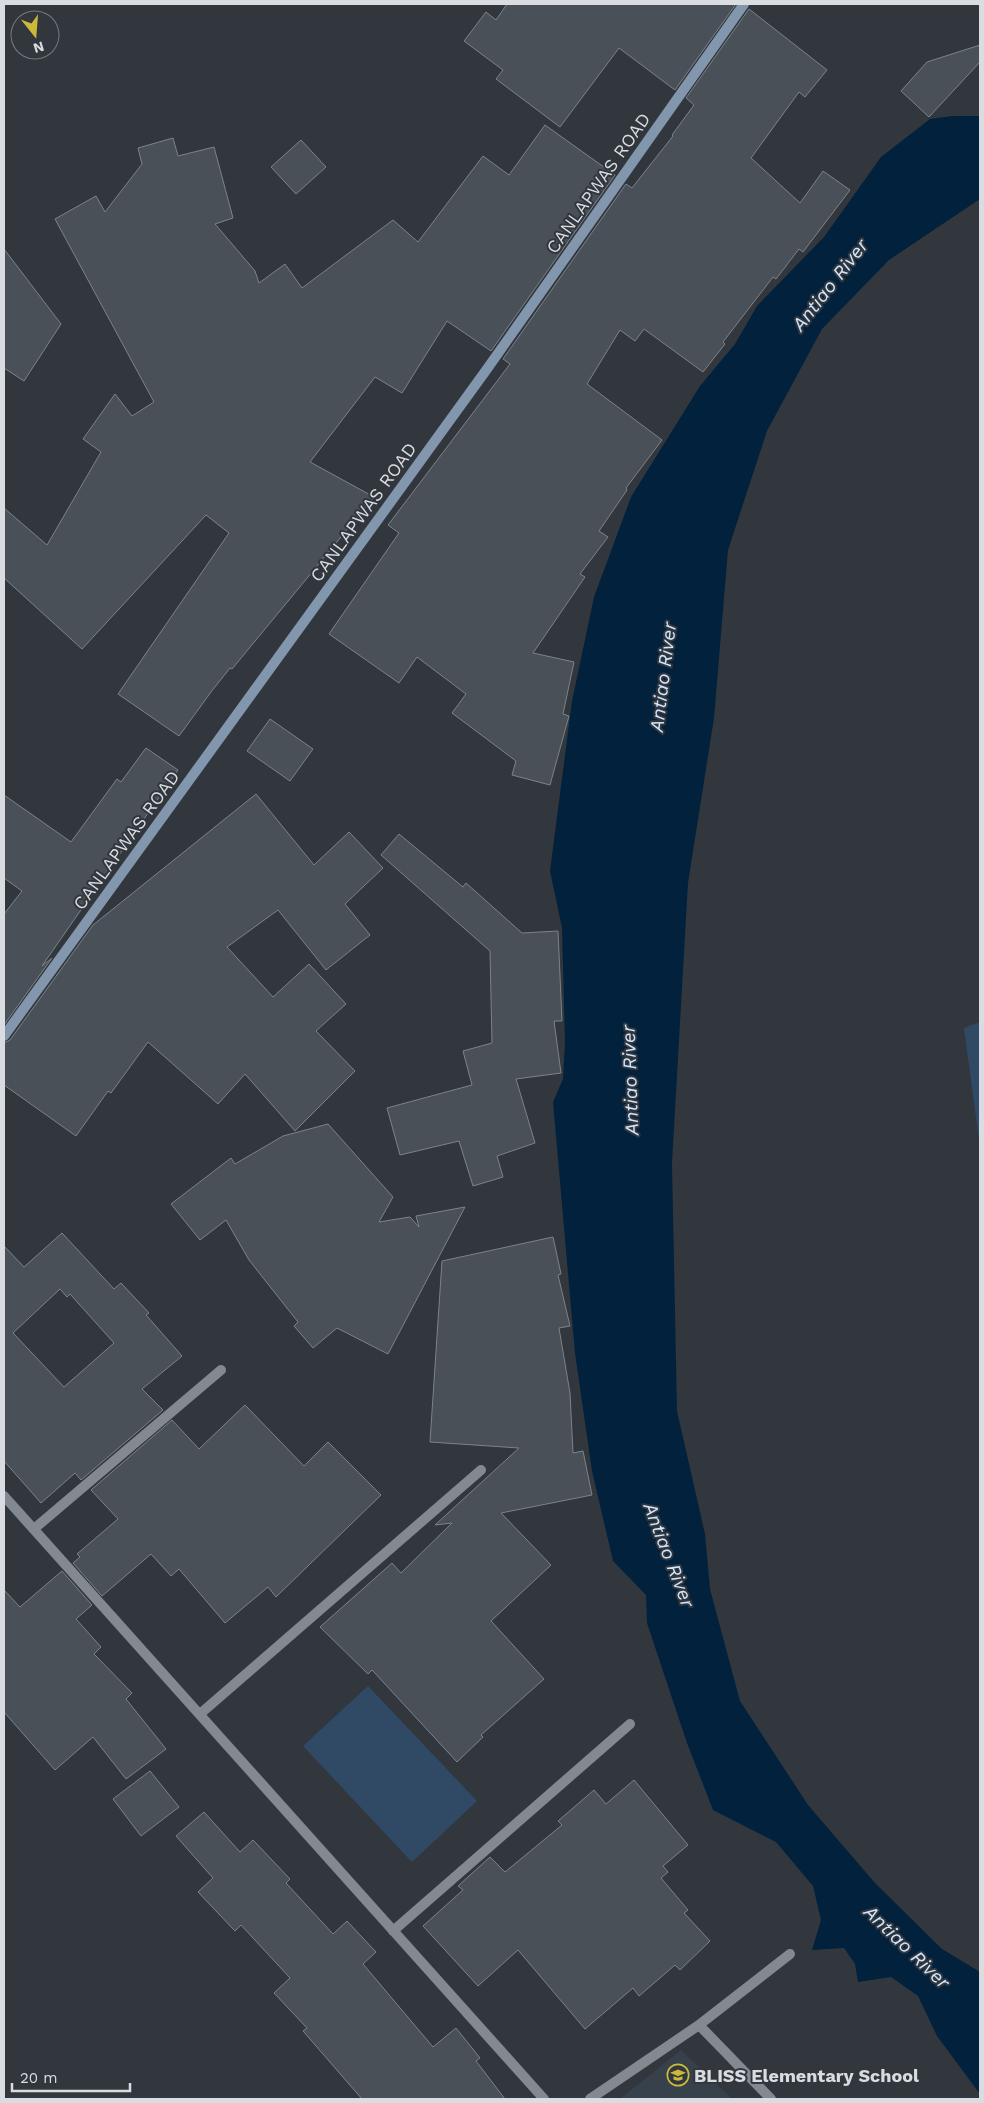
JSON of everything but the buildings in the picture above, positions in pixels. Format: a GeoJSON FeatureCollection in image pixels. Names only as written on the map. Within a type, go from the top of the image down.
{"type":"FeatureCollection","features":[{"type":"Feature","properties":{"kind":"street","name":"CANLAPWAS ROAD"},"geometry":{"type":"LineString","coordinates":[[4,1036],[487,369],[744,4]]}},
{"type":"Feature","properties":{"kind":"street"},"geometry":{"type":"LineString","coordinates":[[35,1528],[221,1370]]}},
{"type":"Feature","properties":{"kind":"street"},"geometry":{"type":"LineString","coordinates":[[200,1714],[481,1470]]}},
{"type":"Feature","properties":{"kind":"street"},"geometry":{"type":"LineString","coordinates":[[4,1496],[35,1528],[544,2099]]}},
{"type":"Feature","properties":{"kind":"street"},"geometry":{"type":"LineString","coordinates":[[393,1931],[630,1724]]}},
{"type":"Feature","properties":{"kind":"street"},"geometry":{"type":"LineString","coordinates":[[590,2099],[699,2025],[790,1954]]}},
{"type":"Feature","properties":{"kind":"street"},"geometry":{"type":"LineString","coordinates":[[699,2025],[771,2099]]}},
{"type":"Feature","properties":{"kind":"shaded area"},"geometry":{"type":"Polygon","coordinates":[[[980,1022],[980,1147],[964,1028],[980,1022]]]}},
{"type":"Feature","properties":{"kind":"shaded area"},"geometry":{"type":"Polygon","coordinates":[[[368,1686],[477,1801],[412,1862],[303,1746],[368,1686]]]}},
{"type":"Feature","properties":{"kind":"shaded area","name":"BLISS Elementary School"},"geometry":{"type":"Polygon","coordinates":[[[681,2050],[732,2099],[620,2099],[681,2050]]]}},
{"type":"Feature","properties":{"kind":"water","name":"Antiao River"},"geometry":{"type":"Polygon","coordinates":[[[952,116],[980,116],[980,199],[889,260],[822,329],[767,431],[728,550],[714,718],[688,883],[672,1163],[677,1411],[705,1534],[710,1589],[740,1701],[808,1805],[875,1883],[942,1949],[980,1972],[980,2094],[937,2036],[918,1996],[891,1977],[858,1982],[855,1964],[844,1948],[812,1950],[821,1920],[813,1886],[776,1842],[713,1810],[687,1743],[647,1623],[646,1595],[613,1561],[592,1471],[575,1353],[553,1102],[563,1079],[565,1042],[562,928],[550,871],[572,701],[594,597],[631,497],[700,386],[735,344],[757,306],[824,237],[881,157],[930,119],[952,116]]]}},
{"type":"Feature","properties":{"kind":"place","name":"BLISS Elementary School"},"geometry":{"type":"Point","coordinates":[678,2075]}}]}
